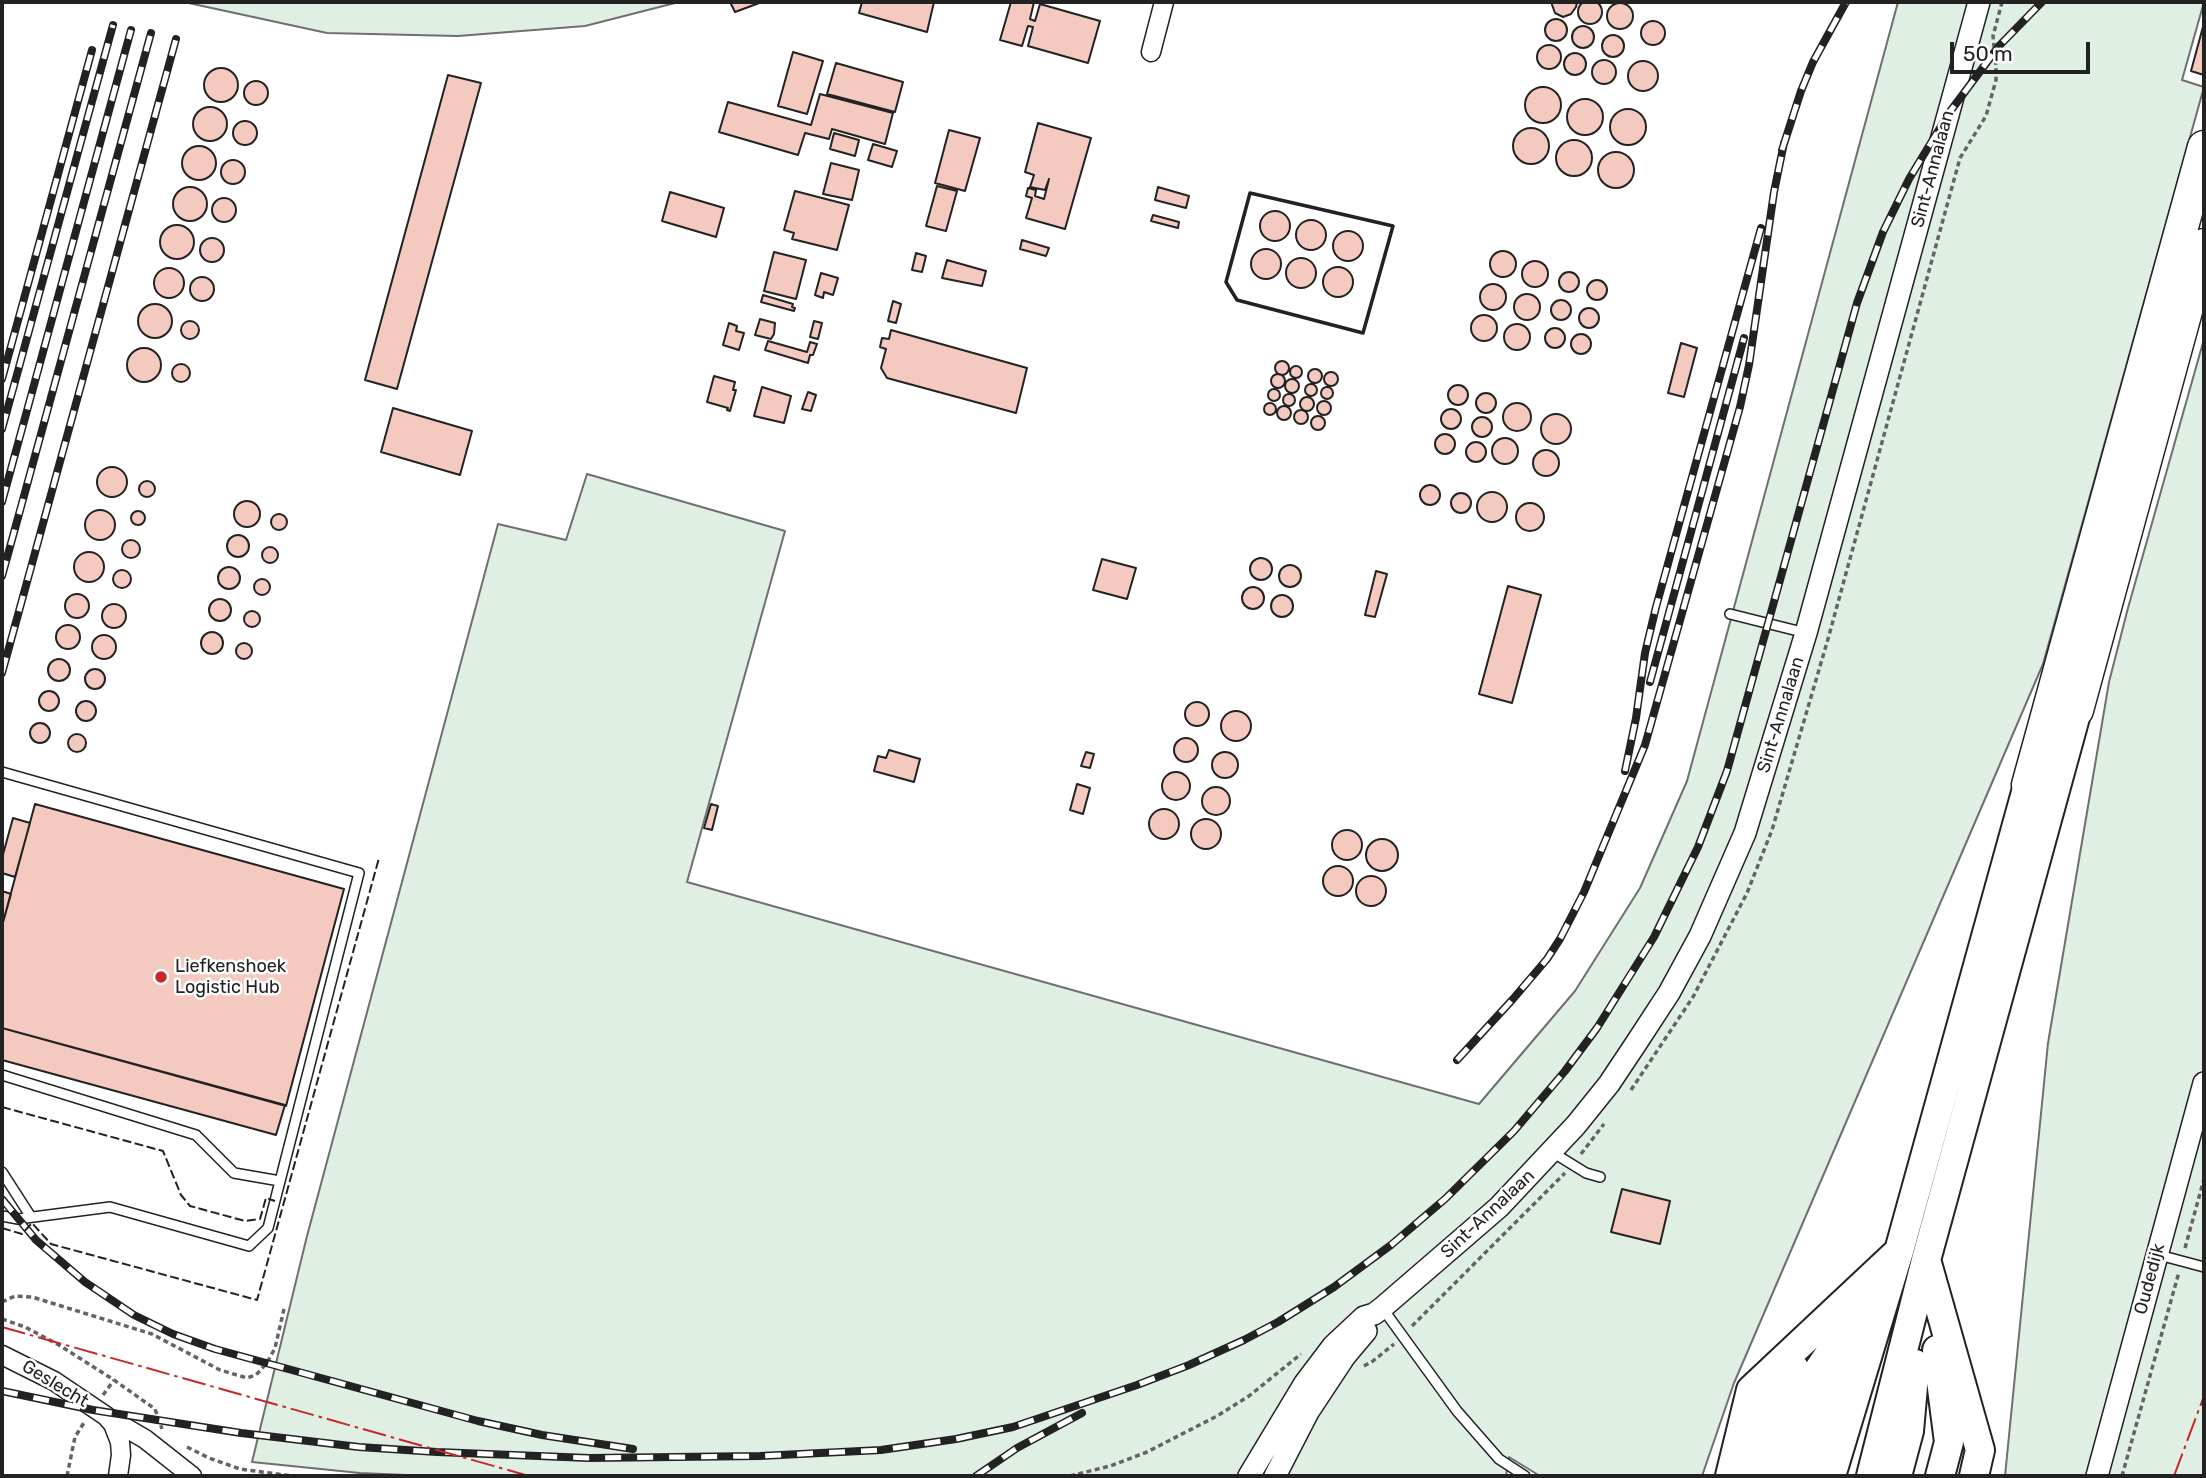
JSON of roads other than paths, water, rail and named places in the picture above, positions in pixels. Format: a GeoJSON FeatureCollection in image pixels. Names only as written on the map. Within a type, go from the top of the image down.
{"type":"FeatureCollection","features":[{"type":"Feature","properties":{"kind":"highway"},"geometry":{"type":"LineString","coordinates":[[1831,1476],[1899,1251],[2204,147]]}},
{"type":"Feature","properties":{"kind":"highway"},"geometry":{"type":"LineString","coordinates":[[1871,1476],[1926,1260],[2204,245]]}},
{"type":"Feature","properties":{"kind":"highway"},"geometry":{"type":"LineString","coordinates":[[1730,1476],[1751,1390],[1899,1251]]}},
{"type":"Feature","properties":{"kind":"highway"},"geometry":{"type":"LineString","coordinates":[[1749,1476],[1772,1393],[1899,1251]]}},
{"type":"Feature","properties":{"kind":"highway"},"geometry":{"type":"LineString","coordinates":[[1762,1476],[1785,1396],[1899,1251]]}},
{"type":"Feature","properties":{"kind":"highway"},"geometry":{"type":"LineString","coordinates":[[1777,1476],[1798,1401],[1899,1251]]}},
{"type":"Feature","properties":{"kind":"highway"},"geometry":{"type":"LineString","coordinates":[[1791,1476],[1811,1404],[1899,1251]]}},
{"type":"Feature","properties":{"kind":"highway"},"geometry":{"type":"LineString","coordinates":[[1804,1476],[1824,1408],[1899,1251]]}},
{"type":"Feature","properties":{"kind":"highway"},"geometry":{"type":"LineString","coordinates":[[1817,1476],[1836,1410],[1899,1251]]}},
{"type":"Feature","properties":{"kind":"highway"},"geometry":{"type":"LineString","coordinates":[[1845,1476],[1899,1251]]}},
{"type":"Feature","properties":{"kind":"highway"},"geometry":{"type":"LineString","coordinates":[[1859,1476],[1926,1260]]}},
{"type":"Feature","properties":{"kind":"highway"},"geometry":{"type":"LineString","coordinates":[[1884,1476],[1897,1428],[1926,1260]]}},
{"type":"Feature","properties":{"kind":"highway"},"geometry":{"type":"LineString","coordinates":[[1897,1476],[1909,1431],[1926,1260]]}},
{"type":"Feature","properties":{"kind":"highway"},"geometry":{"type":"LineString","coordinates":[[1912,1476],[1923,1435],[1926,1260]]}},
{"type":"Feature","properties":{"kind":"highway"},"geometry":{"type":"LineString","coordinates":[[1926,1260],[1936,1439],[1926,1476]]}},
{"type":"Feature","properties":{"kind":"highway"},"geometry":{"type":"LineString","coordinates":[[1926,1260],[1949,1443],[1940,1476]]}},
{"type":"Feature","properties":{"kind":"highway"},"geometry":{"type":"LineString","coordinates":[[1926,1260],[1962,1446],[1953,1476]]}},
{"type":"Feature","properties":{"kind":"highway"},"geometry":{"type":"LineString","coordinates":[[1926,1260],[1980,1450],[1974,1476]]}},
{"type":"Feature","properties":{"kind":"street"},"geometry":{"type":"LineString","coordinates":[[1151,52],[1164,2]]}},
{"type":"Feature","properties":{"kind":"street","name":"Sint-Annalaan"},"geometry":{"type":"LineString","coordinates":[[1275,1476],[1339,1351],[1364,1317],[1378,1311],[1499,1207],[1576,1125],[1615,1074],[1669,993],[1700,936],[1745,833],[1806,633],[1979,2]]}},
{"type":"Feature","properties":{"kind":"street","name":"Oudedijk"},"geometry":{"type":"LineString","coordinates":[[2097,1476],[2204,1083]]}},
{"type":"Feature","properties":{"kind":"street","name":"Sint-Annalaan"},"geometry":{"type":"LineString","coordinates":[[1249,1476],[1305,1383],[1339,1351]]}},
{"type":"Feature","properties":{"kind":"street","name":"Geslecht"},"geometry":{"type":"LineString","coordinates":[[2,1355],[54,1381],[145,1439],[192,1476]]}},
{"type":"Feature","properties":{"kind":"street","name":"Geslecht"},"geometry":{"type":"LineString","coordinates":[[106,1416],[113,1424],[120,1442],[118,1476]]}},
{"type":"Feature","properties":{"kind":"lane"},"geometry":{"type":"LineString","coordinates":[[1730,614],[1806,633]]}},
{"type":"Feature","properties":{"kind":"lane"},"geometry":{"type":"LineString","coordinates":[[2,772],[359,873],[268,1228],[249,1246],[110,1207],[18,1219],[2,1216]]}},
{"type":"Feature","properties":{"kind":"lane"},"geometry":{"type":"LineString","coordinates":[[2,1075],[196,1135],[234,1173],[280,1181]]}},
{"type":"Feature","properties":{"kind":"lane"},"geometry":{"type":"LineString","coordinates":[[1552,1152],[1586,1173],[1600,1177]]}},
{"type":"Feature","properties":{"kind":"lane"},"geometry":{"type":"LineString","coordinates":[[2,1172],[30,1217]]}},
{"type":"Feature","properties":{"kind":"lane"},"geometry":{"type":"LineString","coordinates":[[2157,1254],[2204,1267]]}},
{"type":"Feature","properties":{"kind":"lane"},"geometry":{"type":"LineString","coordinates":[[1378,1311],[1402,1336],[1457,1411],[1499,1459],[1525,1476]]}},
{"type":"Feature","properties":{"kind":"railway"},"geometry":{"type":"LineString","coordinates":[[1782,150],[1813,62],[1846,2]]}},
{"type":"Feature","properties":{"kind":"railway"},"geometry":{"type":"LineString","coordinates":[[2,1391],[93,1410],[241,1433],[359,1447],[589,1458],[760,1456],[881,1450],[1013,1427],[1137,1385],[1244,1340],[1334,1287],[1391,1245],[1445,1199],[1514,1131],[1597,1028],[1654,937],[1698,847],[1727,771],[1857,303],[1883,232],[1909,179],[1949,113],[1999,46],[2042,2]]}},
{"type":"Feature","properties":{"kind":"railway"},"geometry":{"type":"LineString","coordinates":[[2,429],[113,25]]}},
{"type":"Feature","properties":{"kind":"railway"},"geometry":{"type":"LineString","coordinates":[[2,502],[131,30]]}},
{"type":"Feature","properties":{"kind":"railway"},"geometry":{"type":"LineString","coordinates":[[2,576],[151,33]]}},
{"type":"Feature","properties":{"kind":"railway"},"geometry":{"type":"LineString","coordinates":[[2,673],[176,39]]}},
{"type":"Feature","properties":{"kind":"railway"},"geometry":{"type":"LineString","coordinates":[[2,379],[92,50]]}},
{"type":"Feature","properties":{"kind":"railway"},"geometry":{"type":"LineString","coordinates":[[1457,1060],[1513,999],[1560,939],[1584,892],[1645,745],[1740,407],[1784,143]]}},
{"type":"Feature","properties":{"kind":"railway"},"geometry":{"type":"LineString","coordinates":[[1625,771],[1645,653],[1656,607],[1761,228]]}},
{"type":"Feature","properties":{"kind":"railway"},"geometry":{"type":"LineString","coordinates":[[1650,682],[1744,338]]}},
{"type":"Feature","properties":{"kind":"railway"},"geometry":{"type":"LineString","coordinates":[[2,1199],[36,1240],[85,1282],[134,1315],[173,1334],[215,1349],[478,1421],[542,1435],[633,1449]]}},
{"type":"Feature","properties":{"kind":"railway"},"geometry":{"type":"LineString","coordinates":[[976,1476],[1017,1448],[1082,1413]]}},
{"type":"Feature","properties":{"kind":"place","name":"Liefkenshoek Logistic Hub"},"geometry":{"type":"Point","coordinates":[161,977]}}]}
